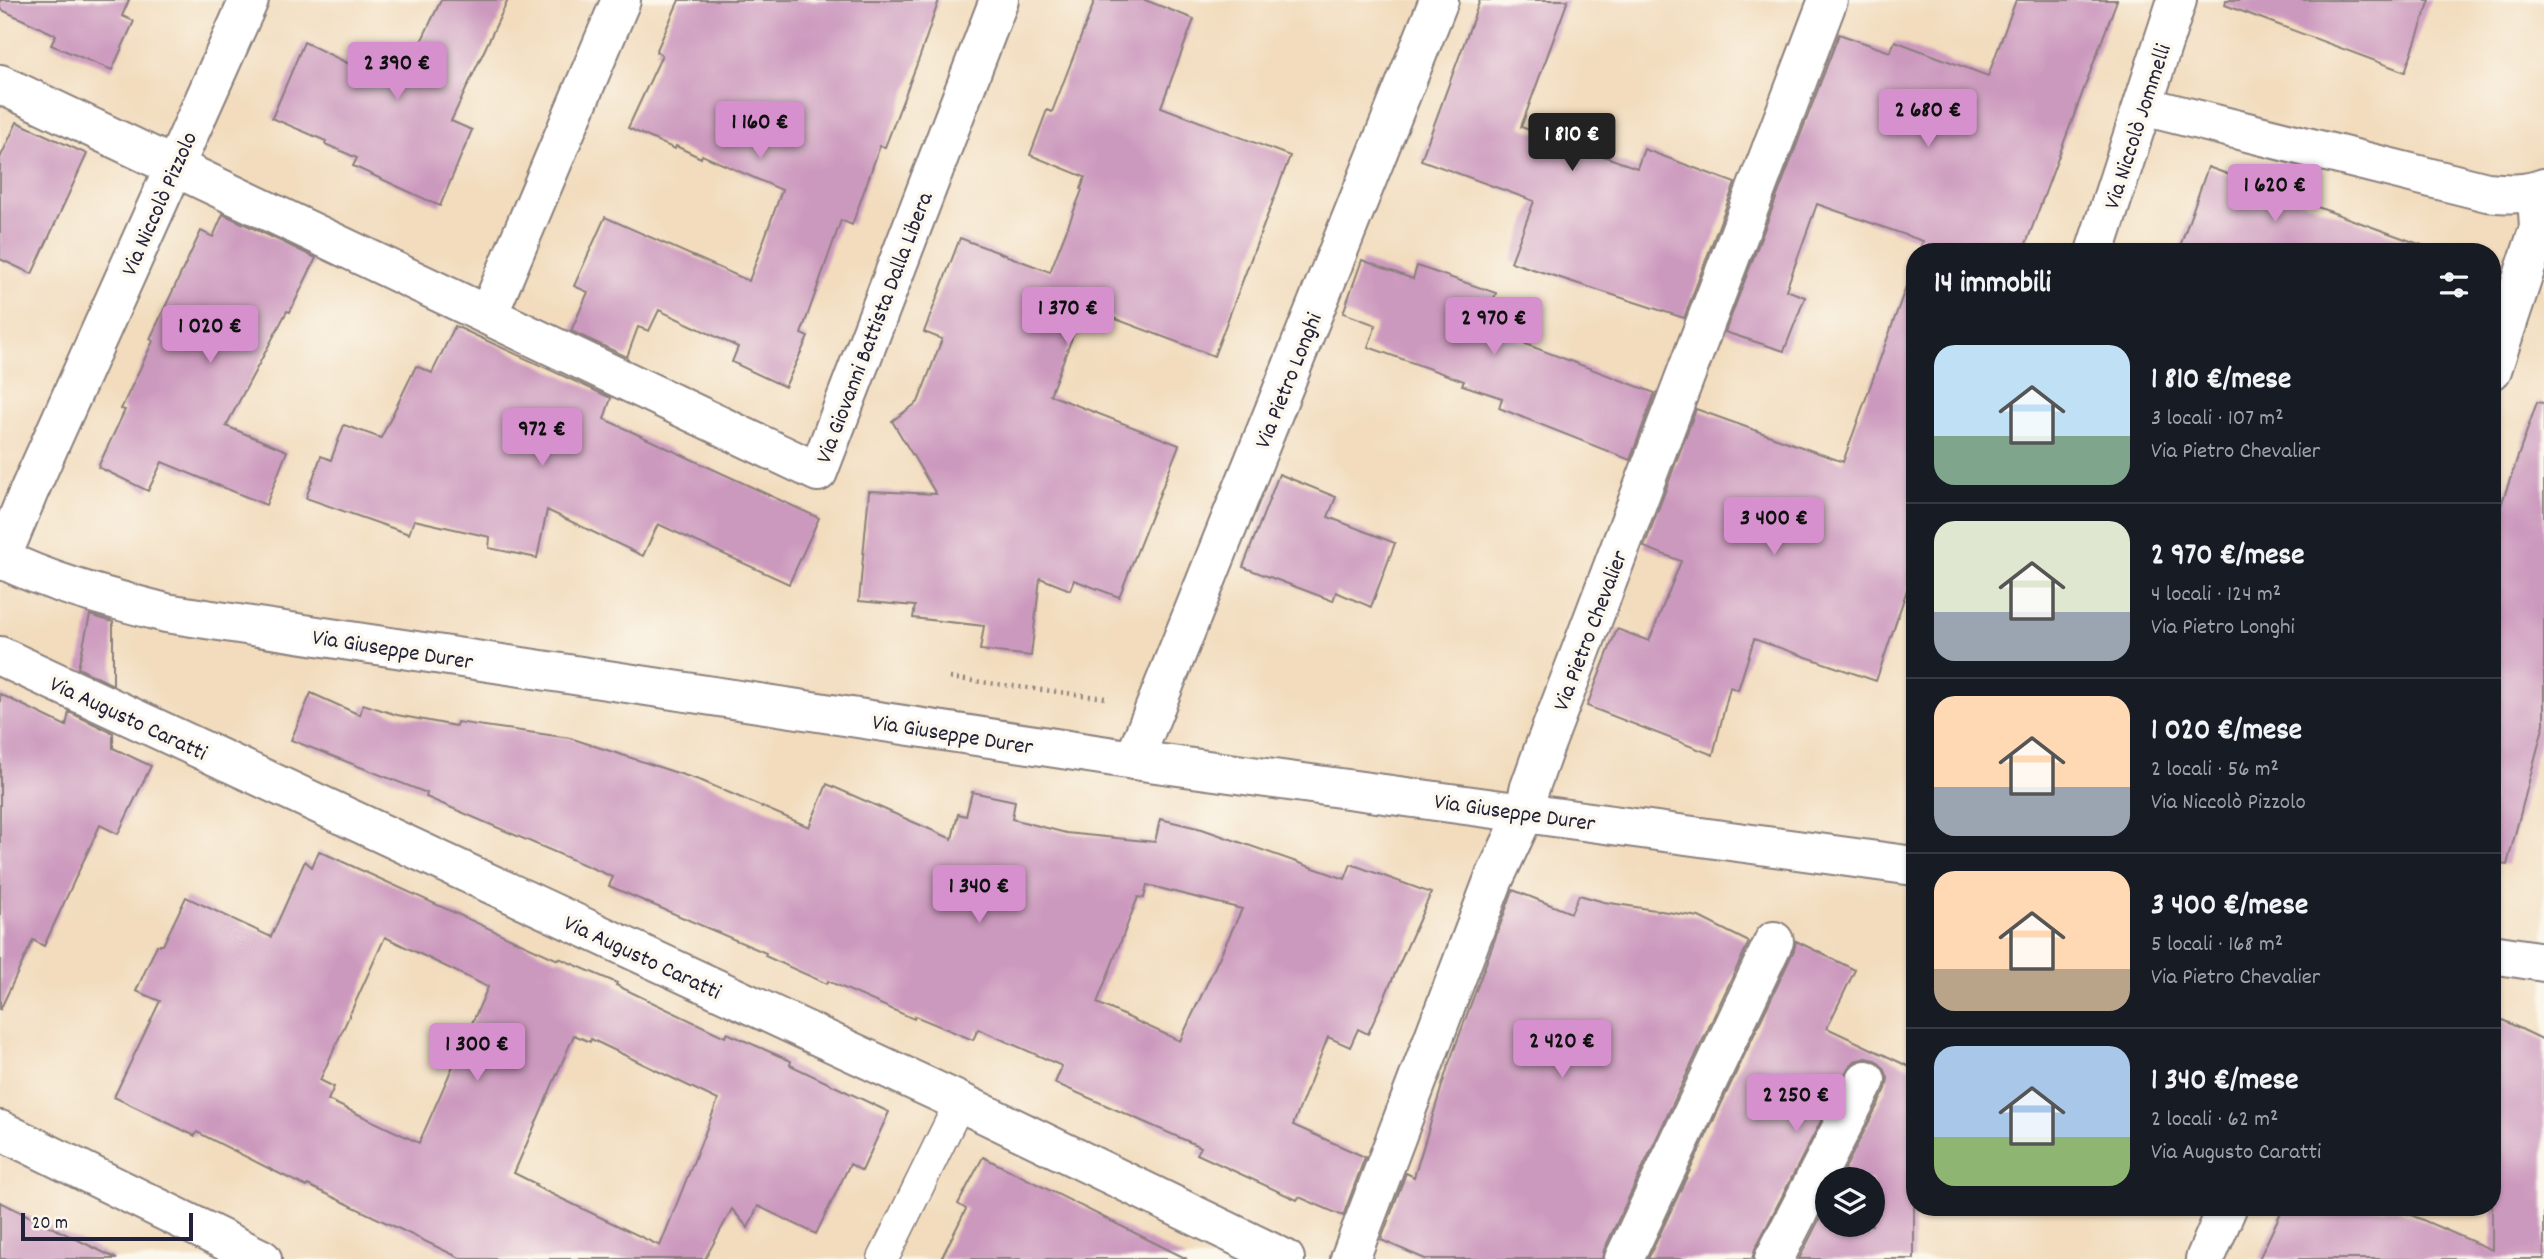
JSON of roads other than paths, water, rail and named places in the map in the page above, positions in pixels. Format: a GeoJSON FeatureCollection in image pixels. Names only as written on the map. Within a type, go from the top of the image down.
{"type":"FeatureCollection","features":[{"type":"Feature","properties":{"kind":"street","name":"Via Niccolò Pizzolo"},"geometry":{"type":"LineString","coordinates":[[0,559],[248,0]]}},
{"type":"Feature","properties":{"kind":"street"},"geometry":{"type":"LineString","coordinates":[[488,315],[621,0]]}},
{"type":"Feature","properties":{"kind":"street","name":"Via Giovanni Battista Dalla Libera"},"geometry":{"type":"LineString","coordinates":[[0,84],[818,472],[999,0]]}},
{"type":"Feature","properties":{"kind":"street","name":"Via Pietro Longhi"},"geometry":{"type":"LineString","coordinates":[[1134,760],[1440,0]]}},
{"type":"Feature","properties":{"kind":"street","name":"Via Pietro Chevalier"},"geometry":{"type":"LineString","coordinates":[[1350,1259],[1500,864],[1525,813],[1529,790],[1544,748],[1828,0]]}},
{"type":"Feature","properties":{"kind":"street","name":"Via Niccolò Jommelli"},"geometry":{"type":"LineString","coordinates":[[2098,243],[2177,0]]}},
{"type":"Feature","properties":{"kind":"street"},"geometry":{"type":"LineString","coordinates":[[2143,106],[2487,192],[2510,194],[2539,190],[2539,228],[2501,343]]}},
{"type":"Feature","properties":{"kind":"street","name":"Via Giuseppe Durer"},"geometry":{"type":"LineString","coordinates":[[0,559],[23,570],[77,588],[166,614],[1134,760],[1906,865]]}},
{"type":"Feature","properties":{"kind":"street","name":"Via Augusto Caratti"},"geometry":{"type":"LineString","coordinates":[[0,656],[960,1102],[1285,1259]]}},
{"type":"Feature","properties":{"kind":"street"},"geometry":{"type":"LineString","coordinates":[[1624,1259],[1774,941]]}},
{"type":"Feature","properties":{"kind":"street"},"geometry":{"type":"LineString","coordinates":[[2501,955],[2544,962]]}},
{"type":"Feature","properties":{"kind":"street"},"geometry":{"type":"LineString","coordinates":[[1774,1259],[1866,1080]]}},
{"type":"Feature","properties":{"kind":"street"},"geometry":{"type":"LineString","coordinates":[[0,1130],[262,1259]]}},
{"type":"Feature","properties":{"kind":"street"},"geometry":{"type":"LineString","coordinates":[[2205,1259],[2224,1216]]}},
{"type":"Feature","properties":{"kind":"lane"},"geometry":{"type":"LineString","coordinates":[[883,1259],[960,1102]]}}]}
